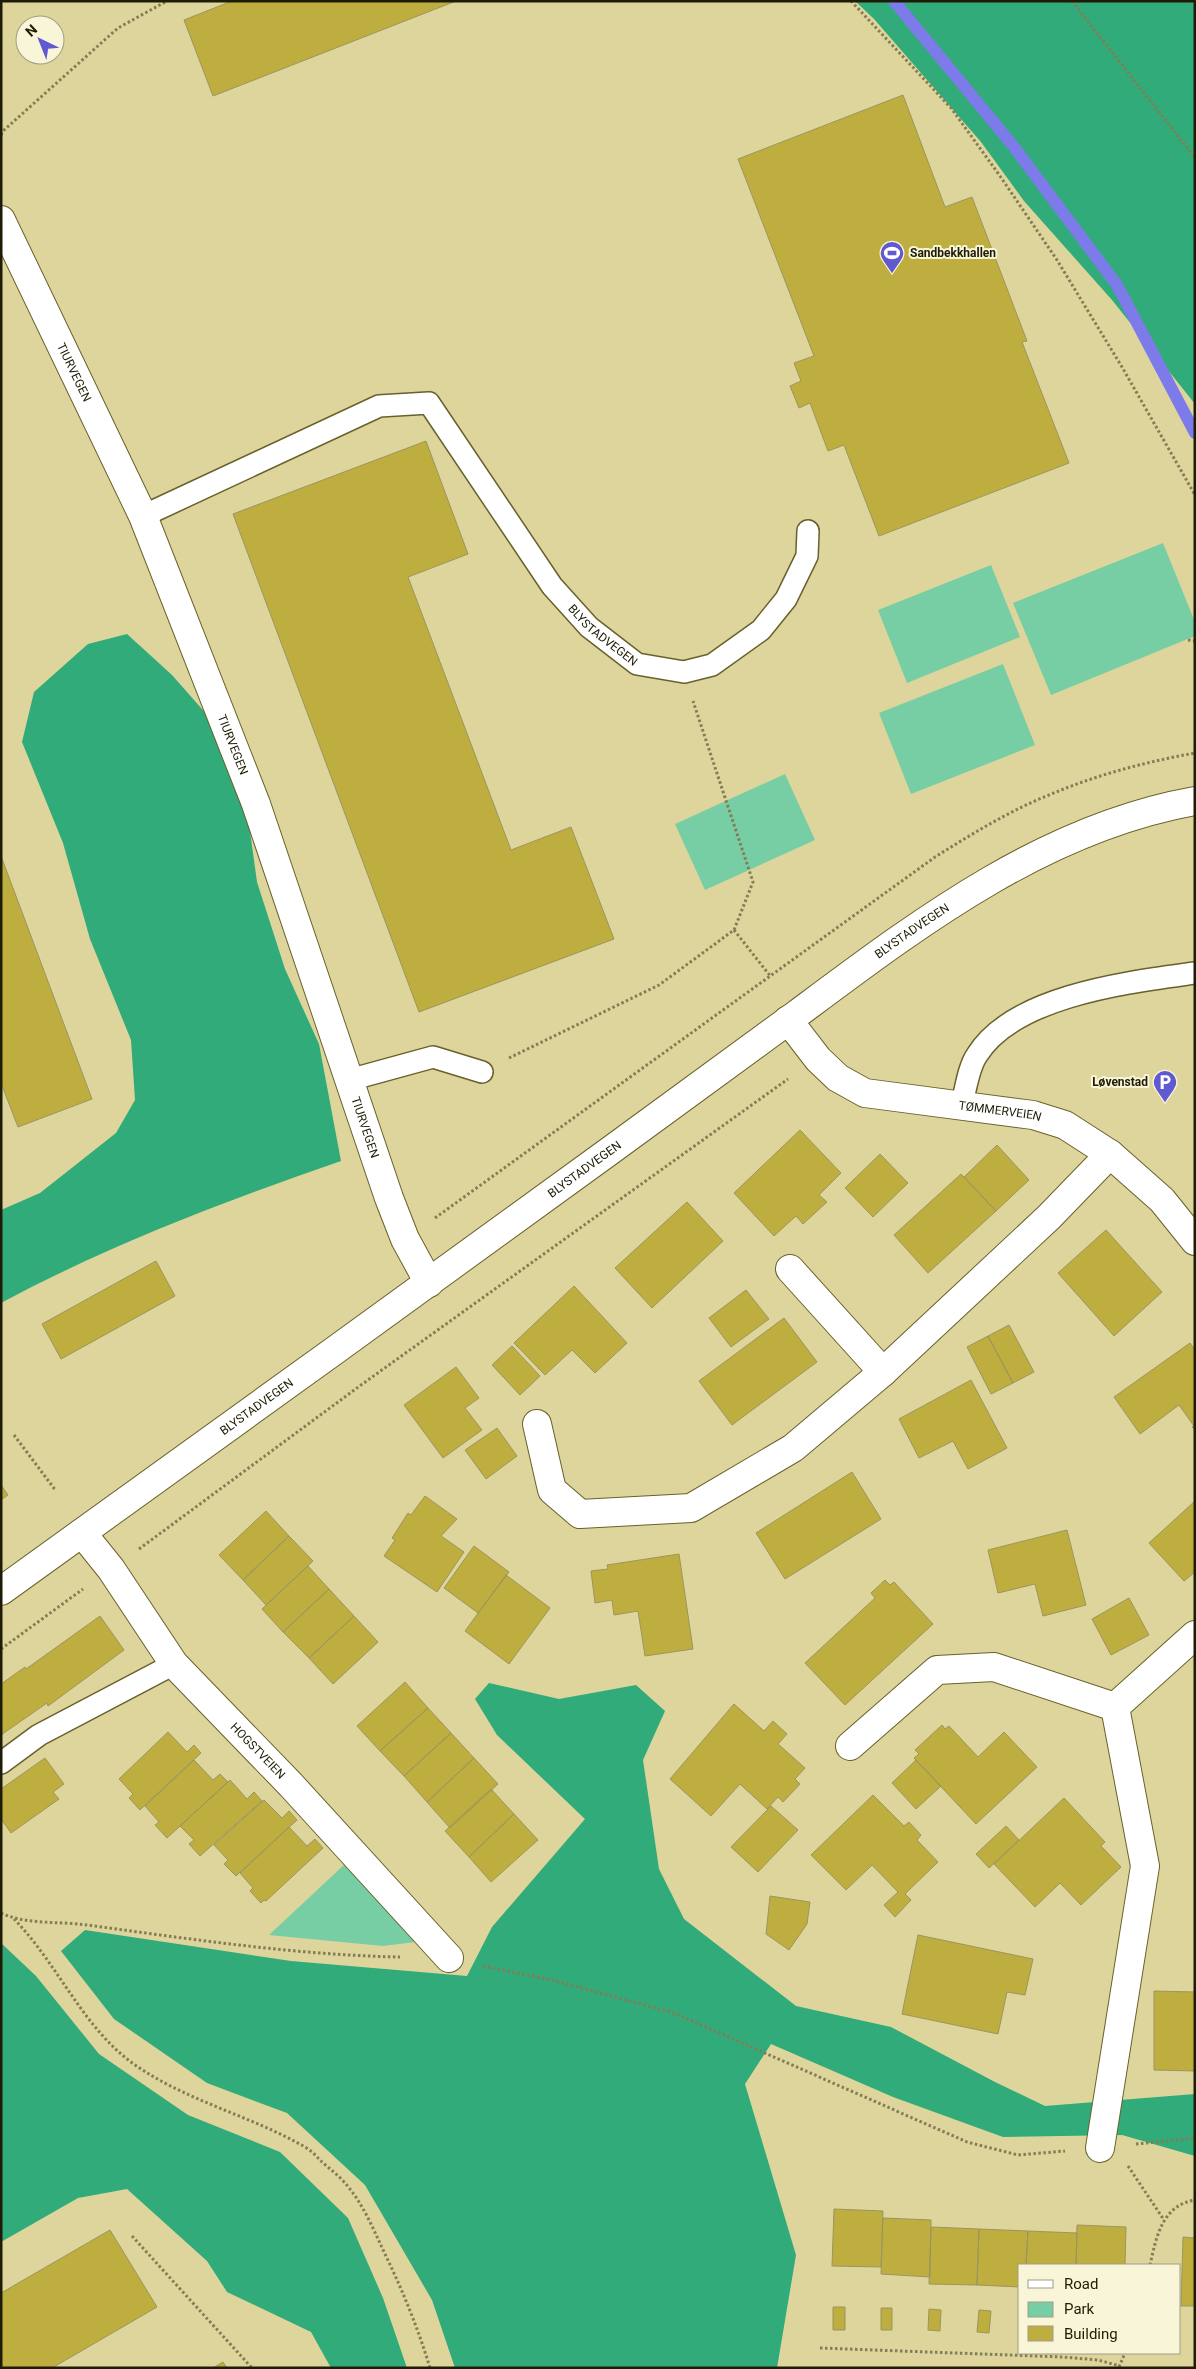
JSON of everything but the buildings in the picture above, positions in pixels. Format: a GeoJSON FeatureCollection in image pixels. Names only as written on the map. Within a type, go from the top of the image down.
{"type":"FeatureCollection","features":[{"type":"Feature","properties":{"kind":"street","name":"TIURVEGEN"},"geometry":{"type":"LineString","coordinates":[[1,220],[143,516],[256,804],[389,1198],[405,1240],[429,1283]]}},
{"type":"Feature","properties":{"kind":"street","name":"BLYSTADVEGEN"},"geometry":{"type":"LineString","coordinates":[[1,1591],[429,1283],[906,935],[1016,865],[1068,839],[1114,821],[1195,800]]}},
{"type":"Feature","properties":{"kind":"street","name":"TØMMERVEIEN"},"geometry":{"type":"LineString","coordinates":[[788,1020],[818,1059],[838,1078],[865,1093],[1033,1115],[1065,1125],[1110,1154],[1162,1200],[1195,1241]]}},
{"type":"Feature","properties":{"kind":"street"},"geometry":{"type":"LineString","coordinates":[[537,1424],[552,1490],[580,1514],[691,1508],[793,1448],[883,1372],[1049,1217],[1110,1154]]}},
{"type":"Feature","properties":{"kind":"street"},"geometry":{"type":"LineString","coordinates":[[790,1269],[883,1372]]}},
{"type":"Feature","properties":{"kind":"street","name":"HOGSTVEIEN"},"geometry":{"type":"LineString","coordinates":[[82,1533],[111,1569],[174,1664],[291,1785],[449,1958]]}},
{"type":"Feature","properties":{"kind":"street"},"geometry":{"type":"LineString","coordinates":[[1114,1707],[1195,1635]]}},
{"type":"Feature","properties":{"kind":"street"},"geometry":{"type":"LineString","coordinates":[[850,1746],[937,1670],[994,1667],[1114,1707]]}},
{"type":"Feature","properties":{"kind":"street"},"geometry":{"type":"LineString","coordinates":[[1110,2147],[1145,1866],[1114,1707]]}},
{"type":"Feature","properties":{"kind":"lane","name":"BLYSTADVEGEN"},"geometry":{"type":"LineString","coordinates":[[143,516],[379,406],[429,403],[525,549],[552,586],[589,627],[636,664],[684,672],[712,665],[761,630],[786,599],[807,556],[808,531]]}},
{"type":"Feature","properties":{"kind":"lane"},"geometry":{"type":"LineString","coordinates":[[961,1106],[975,1056],[986,1042],[1035,1008],[1128,983],[1195,973]]}},
{"type":"Feature","properties":{"kind":"lane"},"geometry":{"type":"LineString","coordinates":[[349,1080],[433,1057],[482,1072]]}},
{"type":"Feature","properties":{"kind":"lane"},"geometry":{"type":"LineString","coordinates":[[1,1763],[40,1735],[174,1664]]}},
{"type":"Feature","properties":{"kind":"path"},"geometry":{"type":"LineString","coordinates":[[1,135],[3,131],[118,28],[167,1]]}},
{"type":"Feature","properties":{"kind":"path"},"geometry":{"type":"LineString","coordinates":[[851,1],[951,108],[1000,176],[1057,260],[1117,358],[1195,495]]}},
{"type":"Feature","properties":{"kind":"path"},"geometry":{"type":"LineString","coordinates":[[1072,1],[1195,158]]}},
{"type":"Feature","properties":{"kind":"path"},"geometry":{"type":"LineString","coordinates":[[1188,640],[1195,641]]}},
{"type":"Feature","properties":{"kind":"path"},"geometry":{"type":"LineString","coordinates":[[482,1072],[660,985],[734,930],[753,882],[684,672]]}},
{"type":"Feature","properties":{"kind":"path"},"geometry":{"type":"LineString","coordinates":[[405,1240],[935,857],[987,825],[1048,795],[1098,776],[1160,759],[1195,753]]}},
{"type":"Feature","properties":{"kind":"path"},"geometry":{"type":"LineString","coordinates":[[734,930],[771,977]]}},
{"type":"Feature","properties":{"kind":"path"},"geometry":{"type":"LineString","coordinates":[[1,1649],[361,1386],[818,1059]]}},
{"type":"Feature","properties":{"kind":"path"},"geometry":{"type":"LineString","coordinates":[[14,1435],[56,1491]]}},
{"type":"Feature","properties":{"kind":"path"},"geometry":{"type":"LineString","coordinates":[[1,1912],[14,1919],[32,1938],[96,2026],[115,2049],[137,2067],[183,2093],[269,2129],[307,2148],[344,2182],[357,2198],[396,2276],[430,2368]]}},
{"type":"Feature","properties":{"kind":"path"},"geometry":{"type":"LineString","coordinates":[[14,1919],[73,1923],[244,1947],[347,1956],[449,1958],[552,1980],[674,2013],[967,2142],[1018,2155],[1195,2138]]}},
{"type":"Feature","properties":{"kind":"path"},"geometry":{"type":"LineString","coordinates":[[1110,2147],[1128,2167],[1164,2220]]}},
{"type":"Feature","properties":{"kind":"path"},"geometry":{"type":"LineString","coordinates":[[1150,2264],[1156,2234],[1164,2220],[1172,2210],[1187,2201],[1195,2200]]}},
{"type":"Feature","properties":{"kind":"path"},"geometry":{"type":"LineString","coordinates":[[132,2236],[252,2368]]}},
{"type":"Feature","properties":{"kind":"path"},"geometry":{"type":"LineString","coordinates":[[820,2348],[1063,2356],[1098,2360],[1120,2367],[1125,2354]]}},
{"type":"Feature","properties":{"kind":"green space"},"geometry":{"type":"Polygon","coordinates":[[[855,1],[1195,1],[1195,404],[1112,300],[1024,201],[981,142],[874,19],[855,1]]]}},
{"type":"Feature","properties":{"kind":"green space"},"geometry":{"type":"Polygon","coordinates":[[[1163,543],[1195,622],[1195,636],[1051,695],[1013,603],[1163,543]]]}},
{"type":"Feature","properties":{"kind":"green space"},"geometry":{"type":"Polygon","coordinates":[[[991,565],[1020,637],[907,683],[878,610],[991,565]]]}},
{"type":"Feature","properties":{"kind":"green space"},"geometry":{"type":"Polygon","coordinates":[[[127,634],[172,675],[216,725],[245,795],[257,882],[285,969],[319,1044],[341,1161],[168,1225],[84,1262],[1,1303],[1,1210],[40,1193],[116,1133],[135,1100],[131,1040],[90,939],[63,843],[22,742],[34,692],[88,644],[127,634]]]}},
{"type":"Feature","properties":{"kind":"green space"},"geometry":{"type":"Polygon","coordinates":[[[1003,664],[1035,745],[911,794],[879,713],[1003,664]]]}},
{"type":"Feature","properties":{"kind":"green space"},"geometry":{"type":"Polygon","coordinates":[[[785,774],[815,840],[705,890],[675,824],[785,774]]]}},
{"type":"Feature","properties":{"kind":"green space"},"geometry":{"type":"Polygon","coordinates":[[[489,1683],[559,1699],[636,1685],[665,1711],[643,1760],[659,1869],[684,1919],[796,2006],[891,2027],[1045,2106],[1195,2094],[1195,2156],[1122,2135],[1003,2137],[893,2097],[771,2044],[745,2084],[796,2255],[777,2368],[455,2368],[432,2300],[365,2185],[287,2113],[207,2083],[114,2019],[61,1951],[85,1930],[291,1961],[467,1976],[492,1927],[585,1819],[497,1735],[475,1699],[489,1683]]]}},
{"type":"Feature","properties":{"kind":"green space"},"geometry":{"type":"Polygon","coordinates":[[[345,1864],[416,1942],[383,1946],[269,1935],[345,1864]]]}},
{"type":"Feature","properties":{"kind":"green space"},"geometry":{"type":"Polygon","coordinates":[[[1,1943],[36,1976],[99,2054],[188,2115],[280,2152],[348,2218],[383,2298],[407,2368],[331,2368],[311,2332],[227,2292],[207,2261],[127,2189],[78,2198],[1,2242],[1,1943]]]}},
{"type":"Feature","properties":{"kind":"waterway"},"geometry":{"type":"LineString","coordinates":[[894,1],[1014,147],[1117,285],[1195,433]]}},
{"type":"Feature","properties":{"kind":"place","name":"Sandbekkhallen"},"geometry":{"type":"Point","coordinates":[892,274]}},
{"type":"Feature","properties":{"kind":"place","name":"Løvenstad"},"geometry":{"type":"Point","coordinates":[1165,1103]}}]}
